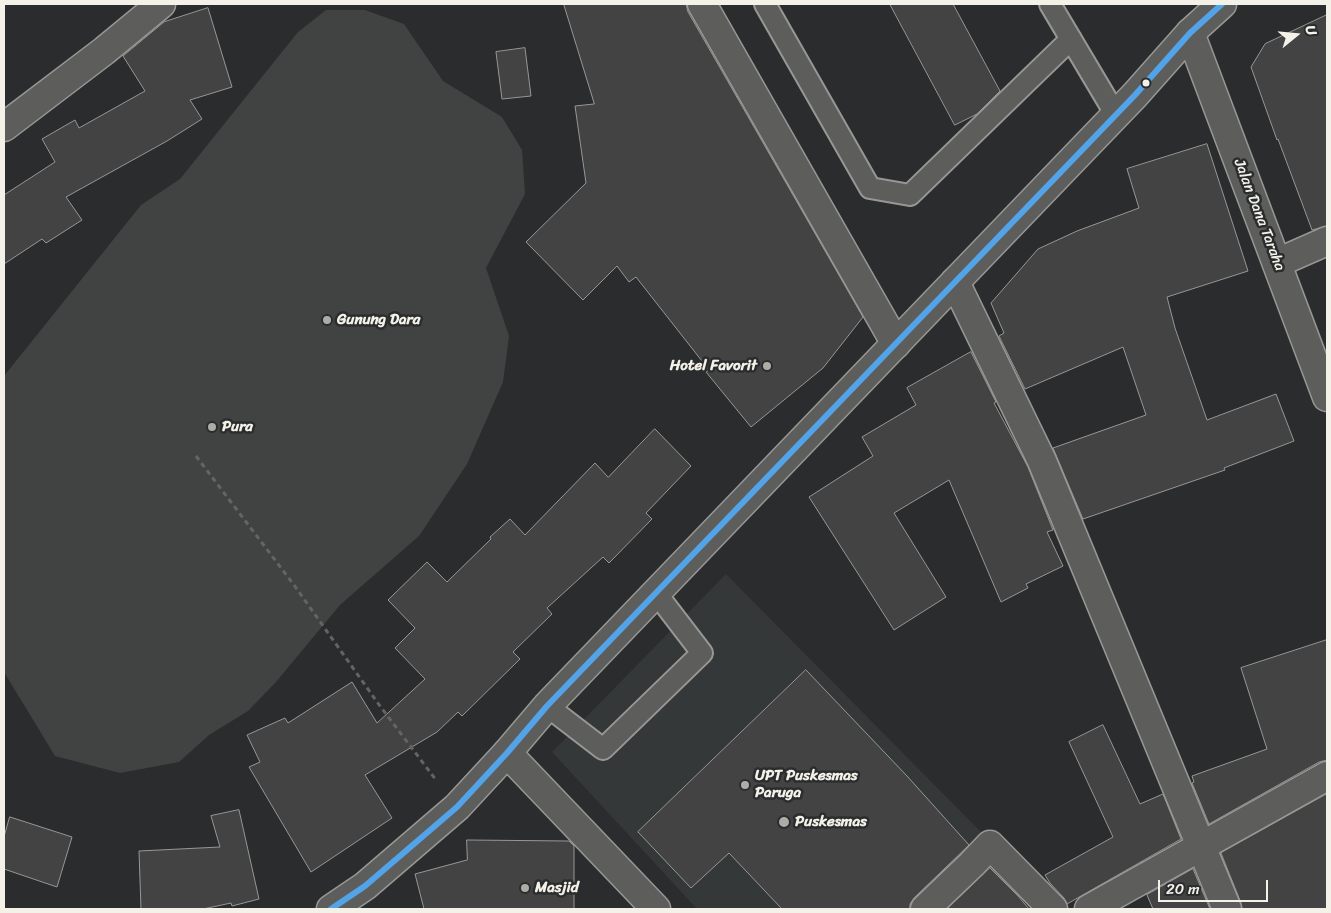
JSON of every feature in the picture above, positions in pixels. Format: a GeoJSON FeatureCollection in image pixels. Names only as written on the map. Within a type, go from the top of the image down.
{"type":"FeatureCollection","features":[{"type":"Feature","properties":{"kind":"street"},"geometry":{"type":"LineString","coordinates":[[4,127],[104,51],[161,4]]}},
{"type":"Feature","properties":{"kind":"street"},"geometry":{"type":"LineString","coordinates":[[702,4],[896,344]]}},
{"type":"Feature","properties":{"kind":"street"},"geometry":{"type":"LineString","coordinates":[[331,909],[365,886],[456,807],[508,753],[547,706],[1116,115],[1190,33],[1222,4]]}},
{"type":"Feature","properties":{"kind":"street","name":"Jalan Dana Taraha"},"geometry":{"type":"LineString","coordinates":[[1190,33],[1327,397]]}},
{"type":"Feature","properties":{"kind":"street"},"geometry":{"type":"LineString","coordinates":[[1277,263],[1327,241]]}},
{"type":"Feature","properties":{"kind":"street"},"geometry":{"type":"LineString","coordinates":[[955,282],[1042,461],[1227,909]]}},
{"type":"Feature","properties":{"kind":"street"},"geometry":{"type":"LineString","coordinates":[[508,753],[656,909]]}},
{"type":"Feature","properties":{"kind":"street"},"geometry":{"type":"LineString","coordinates":[[1089,909],[1327,776]]}},
{"type":"Feature","properties":{"kind":"street"},"geometry":{"type":"LineString","coordinates":[[924,909],[990,845],[1053,909]]}},
{"type":"Feature","properties":{"kind":"lane"},"geometry":{"type":"LineString","coordinates":[[765,4],[870,188],[910,195],[1071,39]]}},
{"type":"Feature","properties":{"kind":"lane"},"geometry":{"type":"LineString","coordinates":[[1050,4],[1116,115]]}},
{"type":"Feature","properties":{"kind":"lane"},"geometry":{"type":"LineString","coordinates":[[547,706],[603,749],[702,653],[656,593]]}},
{"type":"Feature","properties":{"kind":"path"},"geometry":{"type":"LineString","coordinates":[[196,456],[294,585],[380,706],[456,807]]}},
{"type":"Feature","properties":{"kind":"shaded area"},"geometry":{"type":"Polygon","coordinates":[[[326,10],[365,10],[404,24],[443,81],[502,117],[522,150],[525,194],[486,268],[509,336],[503,382],[467,464],[419,536],[340,605],[276,682],[248,711],[209,735],[179,762],[120,773],[55,756],[4,672],[4,376],[141,205],[180,179],[298,32],[326,10]]]}},
{"type":"Feature","properties":{"kind":"shaded area"},"geometry":{"type":"Polygon","coordinates":[[[726,574],[982,833],[906,909],[697,909],[552,752],[726,574]]]}},
{"type":"Feature","properties":{"kind":"building"},"geometry":{"type":"Polygon","coordinates":[[[564,4],[686,4],[688,12],[863,317],[823,368],[751,427],[706,372],[709,370],[636,277],[629,282],[617,266],[583,300],[526,242],[586,183],[575,106],[594,104],[564,4]]]}},
{"type":"Feature","properties":{"kind":"building"},"geometry":{"type":"Polygon","coordinates":[[[890,4],[953,4],[1000,91],[977,114],[955,125],[890,4]]]}},
{"type":"Feature","properties":{"kind":"building"},"geometry":{"type":"Polygon","coordinates":[[[208,8],[232,87],[190,100],[202,119],[167,141],[66,197],[82,220],[46,243],[42,239],[4,264],[4,195],[55,162],[42,139],[75,120],[79,128],[145,91],[123,56],[164,22],[208,8]]]}},
{"type":"Feature","properties":{"kind":"building"},"geometry":{"type":"Polygon","coordinates":[[[1327,15],[1327,226],[1312,230],[1251,67],[1265,44],[1327,15]]]}},
{"type":"Feature","properties":{"kind":"building"},"geometry":{"type":"Polygon","coordinates":[[[525,48],[531,96],[502,99],[496,52],[525,48]]]}},
{"type":"Feature","properties":{"kind":"building"},"geometry":{"type":"Polygon","coordinates":[[[1207,144],[1248,271],[1167,297],[1175,328],[1207,420],[1276,394],[1294,441],[1224,468],[1225,470],[1083,519],[1053,448],[1146,415],[1123,347],[1025,389],[999,336],[1004,333],[991,303],[1038,249],[1077,231],[1139,208],[1127,169],[1207,144]]]}},
{"type":"Feature","properties":{"kind":"building"},"geometry":{"type":"Polygon","coordinates":[[[971,352],[996,402],[994,403],[1028,467],[1053,530],[1047,532],[1063,566],[1026,584],[1028,588],[1001,602],[949,480],[894,513],[946,597],[894,630],[809,497],[873,456],[862,437],[916,405],[907,388],[971,352]]]}},
{"type":"Feature","properties":{"kind":"building"},"geometry":{"type":"Polygon","coordinates":[[[655,429],[691,466],[646,513],[652,519],[609,563],[603,557],[547,608],[552,614],[513,652],[520,659],[462,716],[458,712],[437,732],[365,775],[392,818],[311,872],[249,767],[260,762],[247,735],[285,718],[288,723],[352,682],[377,723],[425,679],[395,648],[415,628],[388,600],[427,562],[447,582],[510,519],[525,535],[595,463],[608,477],[655,429]]]}},
{"type":"Feature","properties":{"kind":"building"},"geometry":{"type":"Polygon","coordinates":[[[1327,640],[1327,760],[1319,762],[1209,824],[1192,783],[1194,782],[1192,776],[1267,749],[1241,668],[1327,640]]]}},
{"type":"Feature","properties":{"kind":"building","name":"UPT Puskesmas Paruga"},"geometry":{"type":"Polygon","coordinates":[[[806,670],[907,776],[969,845],[914,898],[910,904],[910,909],[782,909],[729,853],[691,888],[638,832],[806,670]]]}},
{"type":"Feature","properties":{"kind":"building"},"geometry":{"type":"Polygon","coordinates":[[[1103,725],[1140,804],[1163,794],[1181,839],[1067,904],[1045,875],[1113,837],[1069,742],[1103,725]]]}},
{"type":"Feature","properties":{"kind":"building"},"geometry":{"type":"Polygon","coordinates":[[[1327,794],[1327,909],[1242,909],[1221,853],[1327,794]]]}},
{"type":"Feature","properties":{"kind":"building"},"geometry":{"type":"Polygon","coordinates":[[[239,810],[259,899],[232,906],[231,903],[203,909],[141,909],[139,851],[220,847],[211,816],[239,810]]]}},
{"type":"Feature","properties":{"kind":"building"},"geometry":{"type":"Polygon","coordinates":[[[10,817],[72,837],[57,887],[4,869],[4,837],[10,817]]]}},
{"type":"Feature","properties":{"kind":"building"},"geometry":{"type":"Polygon","coordinates":[[[467,840],[569,841],[574,846],[574,909],[424,909],[415,874],[467,860],[467,840]]]}},
{"type":"Feature","properties":{"kind":"building"},"geometry":{"type":"Polygon","coordinates":[[[990,868],[1029,909],[947,909],[990,868]]]}},
{"type":"Feature","properties":{"kind":"building"},"geometry":{"type":"Polygon","coordinates":[[[1193,869],[1210,909],[1153,909],[1147,895],[1193,869]]]}},
{"type":"Feature","properties":{"kind":"transit line"},"geometry":{"type":"LineString","coordinates":[[331,909],[365,886],[457,807],[547,706],[1135,95],[1190,33],[1222,4]]}},
{"type":"Feature","properties":{"kind":"place","name":"Gunung Dara"},"geometry":{"type":"Point","coordinates":[327,320]}},
{"type":"Feature","properties":{"kind":"place","name":"Hotel Favorit"},"geometry":{"type":"Point","coordinates":[767,366]}},
{"type":"Feature","properties":{"kind":"place","name":"Pura"},"geometry":{"type":"Point","coordinates":[212,427]}},
{"type":"Feature","properties":{"kind":"place","name":"UPT Puskesmas Paruga"},"geometry":{"type":"Point","coordinates":[745,785]}},
{"type":"Feature","properties":{"kind":"place","name":"Puskesmas"},"geometry":{"type":"Point","coordinates":[784,822]}},
{"type":"Feature","properties":{"kind":"place","name":"Masjid"},"geometry":{"type":"Point","coordinates":[525,888]}}]}
